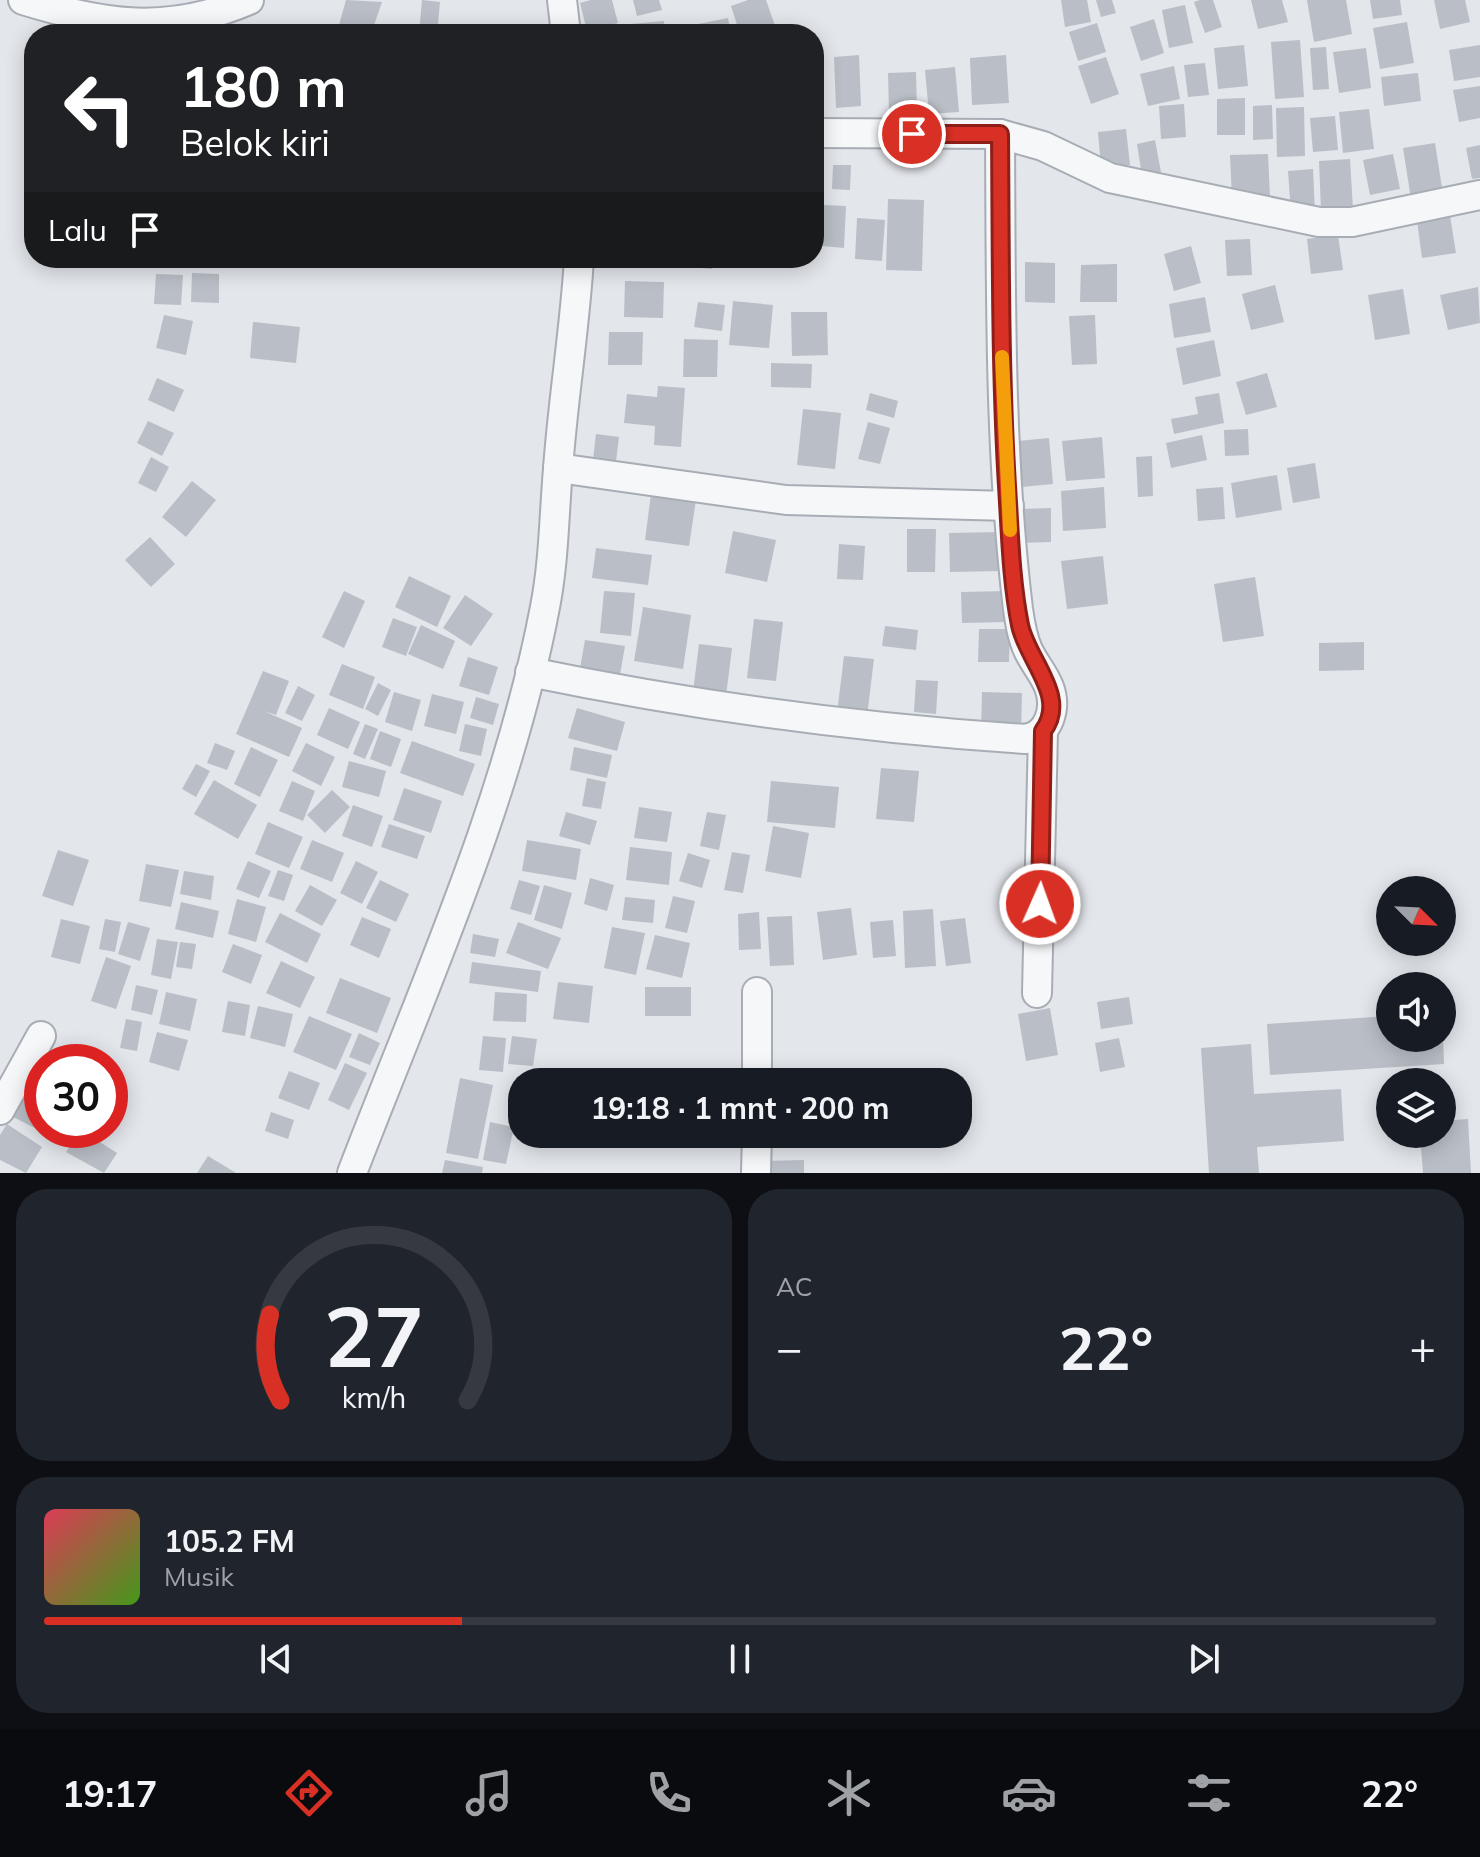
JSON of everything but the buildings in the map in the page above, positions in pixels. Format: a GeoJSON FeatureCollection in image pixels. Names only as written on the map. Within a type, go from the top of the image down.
{"type":"FeatureCollection","features":[{"type":"Feature","properties":{"kind":"street"},"geometry":{"type":"LineString","coordinates":[[23,0],[95,21],[138,24],[193,9],[249,0]]}},
{"type":"Feature","properties":{"kind":"street"},"geometry":{"type":"LineString","coordinates":[[562,0],[565,24]]}},
{"type":"Feature","properties":{"kind":"street"},"geometry":{"type":"LineString","coordinates":[[824,133],[1000,134],[1043,146],[1110,178],[1319,222],[1352,222],[1480,195]]}},
{"type":"Feature","properties":{"kind":"street"},"geometry":{"type":"LineString","coordinates":[[530,672],[655,698],[773,714],[1025,739],[1043,731],[1048,724],[1052,702],[1049,687],[1027,649],[1020,625],[1009,506],[1000,134]]}},
{"type":"Feature","properties":{"kind":"street"},"geometry":{"type":"LineString","coordinates":[[352,1173],[480,835],[530,672],[546,605],[578,268]]}},
{"type":"Feature","properties":{"kind":"street"},"geometry":{"type":"LineString","coordinates":[[558,468],[786,500],[1009,506]]}},
{"type":"Feature","properties":{"kind":"street"},"geometry":{"type":"LineString","coordinates":[[1037,993],[1043,731]]}},
{"type":"Feature","properties":{"kind":"street"},"geometry":{"type":"LineString","coordinates":[[757,992],[757,1068]]}},
{"type":"Feature","properties":{"kind":"street"},"geometry":{"type":"LineString","coordinates":[[0,1110],[41,1036]]}},
{"type":"Feature","properties":{"kind":"street"},"geometry":{"type":"LineString","coordinates":[[756,1173],[757,1148]]}},
{"type":"Feature","properties":{"kind":"slow traffic"},"geometry":{"type":"LineString","coordinates":[[1002,357],[1010,530]]}},
{"type":"Feature","properties":{"kind":"route"},"geometry":{"type":"LineString","coordinates":[[912,134],[1000,134],[1004,437],[1012,558],[1020,625],[1027,649],[1049,687],[1052,702],[1048,724],[1043,731],[1040,904]]}}]}
